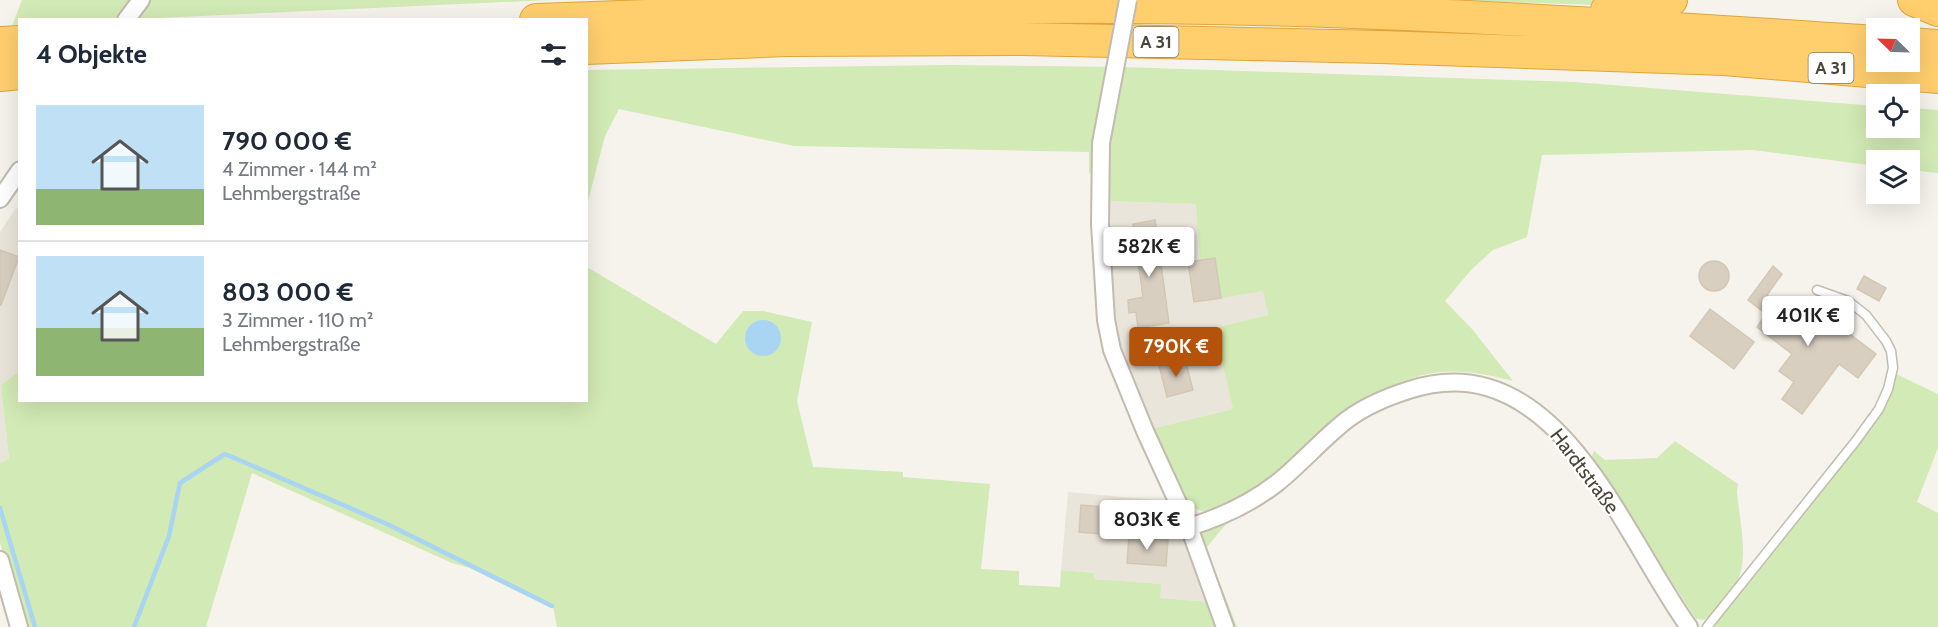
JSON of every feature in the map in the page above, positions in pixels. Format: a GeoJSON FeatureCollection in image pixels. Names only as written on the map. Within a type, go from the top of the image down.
{"type":"FeatureCollection","features":[{"type":"Feature","properties":{"kind":"highway"},"geometry":{"type":"LineString","coordinates":[[1371,14],[1466,8],[1607,10],[1671,0]]}},
{"type":"Feature","properties":{"kind":"highway"},"geometry":{"type":"LineString","coordinates":[[1914,0],[1938,10]]}},
{"type":"Feature","properties":{"kind":"highway","name":"A 31"},"geometry":{"type":"LineString","coordinates":[[588,19],[1029,7],[1371,14],[1672,28],[1866,41]]}},
{"type":"Feature","properties":{"kind":"highway","name":"A 31"},"geometry":{"type":"LineString","coordinates":[[588,48],[787,40],[1010,39],[1369,46],[1724,59],[1938,77]]}},
{"type":"Feature","properties":{"kind":"highway"},"geometry":{"type":"LineString","coordinates":[[0,43],[18,42]]}},
{"type":"Feature","properties":{"kind":"highway"},"geometry":{"type":"LineString","coordinates":[[1920,45],[1938,46]]}},
{"type":"Feature","properties":{"kind":"highway"},"geometry":{"type":"LineString","coordinates":[[0,75],[18,73]]}},
{"type":"Feature","properties":{"kind":"street"},"geometry":{"type":"LineString","coordinates":[[128,18],[141,0]]}},
{"type":"Feature","properties":{"kind":"street"},"geometry":{"type":"LineString","coordinates":[[1128,0],[1101,143],[1100,224],[1106,320],[1112,350],[1145,431],[1189,527],[1225,627]]}},
{"type":"Feature","properties":{"kind":"street"},"geometry":{"type":"LineString","coordinates":[[0,199],[18,173]]}},
{"type":"Feature","properties":{"kind":"street","name":"Hardtstraße"},"geometry":{"type":"LineString","coordinates":[[1189,527],[1224,516],[1256,498],[1278,482],[1349,418],[1373,403],[1423,385],[1442,382],[1485,386],[1535,410],[1567,441],[1613,504],[1668,599],[1689,627]]}},
{"type":"Feature","properties":{"kind":"street"},"geometry":{"type":"LineString","coordinates":[[0,560],[19,627]]}},
{"type":"Feature","properties":{"kind":"lane"},"geometry":{"type":"LineString","coordinates":[[1707,627],[1855,442],[1879,409],[1887,389],[1893,368],[1891,351],[1866,315],[1848,301],[1817,290]]}},
{"type":"Feature","properties":{"kind":"shaded area"},"geometry":{"type":"Polygon","coordinates":[[[1105,201],[1197,204],[1200,259],[1215,258],[1264,291],[1268,315],[1214,328],[1233,409],[1151,429],[1117,346],[1105,201]]]}},
{"type":"Feature","properties":{"kind":"shaded area"},"geometry":{"type":"Polygon","coordinates":[[[16,208],[18,209],[18,372],[1,385],[9,459],[0,463],[0,232],[16,208]]]}},
{"type":"Feature","properties":{"kind":"shaded area"},"geometry":{"type":"Polygon","coordinates":[[[1068,492],[1168,501],[1209,602],[1159,598],[1160,584],[1094,579],[1094,573],[1061,570],[1068,492]]]}},
{"type":"Feature","properties":{"kind":"green space"},"geometry":{"type":"Polygon","coordinates":[[[22,0],[131,0],[116,18],[18,18],[18,25],[12,26],[22,0]]]}},
{"type":"Feature","properties":{"kind":"green space"},"geometry":{"type":"Polygon","coordinates":[[[150,0],[549,0],[157,18],[136,18],[150,0]]]}},
{"type":"Feature","properties":{"kind":"green space"},"geometry":{"type":"Polygon","coordinates":[[[1449,0],[1649,0],[1595,5],[1449,0]]]}},
{"type":"Feature","properties":{"kind":"green space"},"geometry":{"type":"Polygon","coordinates":[[[948,65],[1124,67],[1574,82],[1866,105],[1866,138],[1920,138],[1920,109],[1938,110],[1938,173],[1920,171],[1920,150],[1866,150],[1866,165],[1753,150],[1542,155],[1527,237],[1493,250],[1471,270],[1445,301],[1472,329],[1513,381],[1469,373],[1442,372],[1413,378],[1398,384],[1347,414],[1253,495],[1231,507],[1212,512],[1195,508],[1181,494],[1151,429],[1233,409],[1214,328],[1268,315],[1263,291],[1221,298],[1215,258],[1200,260],[1196,204],[1105,201],[1094,169],[1089,174],[1089,152],[794,146],[619,109],[605,136],[588,201],[588,70],[948,65]]]}},
{"type":"Feature","properties":{"kind":"green space"},"geometry":{"type":"Polygon","coordinates":[[[588,268],[716,344],[743,311],[763,311],[812,322],[797,401],[813,467],[903,472],[903,477],[990,484],[981,569],[1019,571],[1019,585],[1060,587],[1061,570],[1094,573],[1094,579],[1161,584],[1160,598],[1209,602],[1219,627],[557,627],[553,606],[551,608],[470,568],[452,563],[252,473],[206,627],[24,627],[0,543],[0,463],[9,459],[1,385],[18,372],[18,402],[588,402],[588,268]]]}},
{"type":"Feature","properties":{"kind":"green space"},"geometry":{"type":"Polygon","coordinates":[[[1896,374],[1938,394],[1938,448],[1917,502],[1938,513],[1938,627],[1715,627],[1718,620],[1876,421],[1888,403],[1896,374]]]}},
{"type":"Feature","properties":{"kind":"green space"},"geometry":{"type":"Polygon","coordinates":[[[1675,441],[1738,484],[1743,547],[1739,577],[1732,592],[1721,606],[1705,620],[1696,619],[1591,458],[1594,451],[1605,460],[1657,458],[1675,441]]]}},
{"type":"Feature","properties":{"kind":"green space"},"geometry":{"type":"Polygon","coordinates":[[[1233,516],[1206,548],[1237,627],[1231,627],[1197,529],[1233,516]]]}},
{"type":"Feature","properties":{"kind":"water"},"geometry":{"type":"Polygon","coordinates":[[[763,320],[775,326],[781,338],[775,350],[763,356],[751,350],[745,338],[751,326],[763,320]]]}},
{"type":"Feature","properties":{"kind":"building"},"geometry":{"type":"Polygon","coordinates":[[[1155,220],[1169,323],[1138,328],[1136,312],[1129,313],[1128,300],[1143,297],[1133,224],[1155,220]]]}},
{"type":"Feature","properties":{"kind":"building"},"geometry":{"type":"Polygon","coordinates":[[[0,250],[18,257],[18,260],[0,305],[0,250]]]}},
{"type":"Feature","properties":{"kind":"building"},"geometry":{"type":"Polygon","coordinates":[[[1215,258],[1221,298],[1194,302],[1188,262],[1215,258]]]}},
{"type":"Feature","properties":{"kind":"building"},"geometry":{"type":"Polygon","coordinates":[[[1714,261],[1725,265],[1729,276],[1725,287],[1714,291],[1703,287],[1699,276],[1703,265],[1714,261]]]}},
{"type":"Feature","properties":{"kind":"building"},"geometry":{"type":"Polygon","coordinates":[[[1773,266],[1782,274],[1767,295],[1811,329],[1823,314],[1876,354],[1858,378],[1839,364],[1802,414],[1782,399],[1794,382],[1779,371],[1792,354],[1757,327],[1766,314],[1748,300],[1773,266]]]}},
{"type":"Feature","properties":{"kind":"building"},"geometry":{"type":"Polygon","coordinates":[[[1864,276],[1886,288],[1879,301],[1857,289],[1864,276]]]}},
{"type":"Feature","properties":{"kind":"building"},"geometry":{"type":"Polygon","coordinates":[[[1710,309],[1754,342],[1734,369],[1690,336],[1710,309]]]}},
{"type":"Feature","properties":{"kind":"building"},"geometry":{"type":"Polygon","coordinates":[[[1185,359],[1193,390],[1167,397],[1159,365],[1185,359]]]}},
{"type":"Feature","properties":{"kind":"building"},"geometry":{"type":"Polygon","coordinates":[[[1081,505],[1114,508],[1111,535],[1079,532],[1081,505]]]}},
{"type":"Feature","properties":{"kind":"building"},"geometry":{"type":"Polygon","coordinates":[[[1129,536],[1168,540],[1166,566],[1127,563],[1129,536]]]}},
{"type":"Feature","properties":{"kind":"waterway"},"geometry":{"type":"LineString","coordinates":[[134,627],[169,536],[180,483],[225,454],[387,524],[552,606]]}},
{"type":"Feature","properties":{"kind":"waterway"},"geometry":{"type":"LineString","coordinates":[[0,508],[35,627]]}}]}
